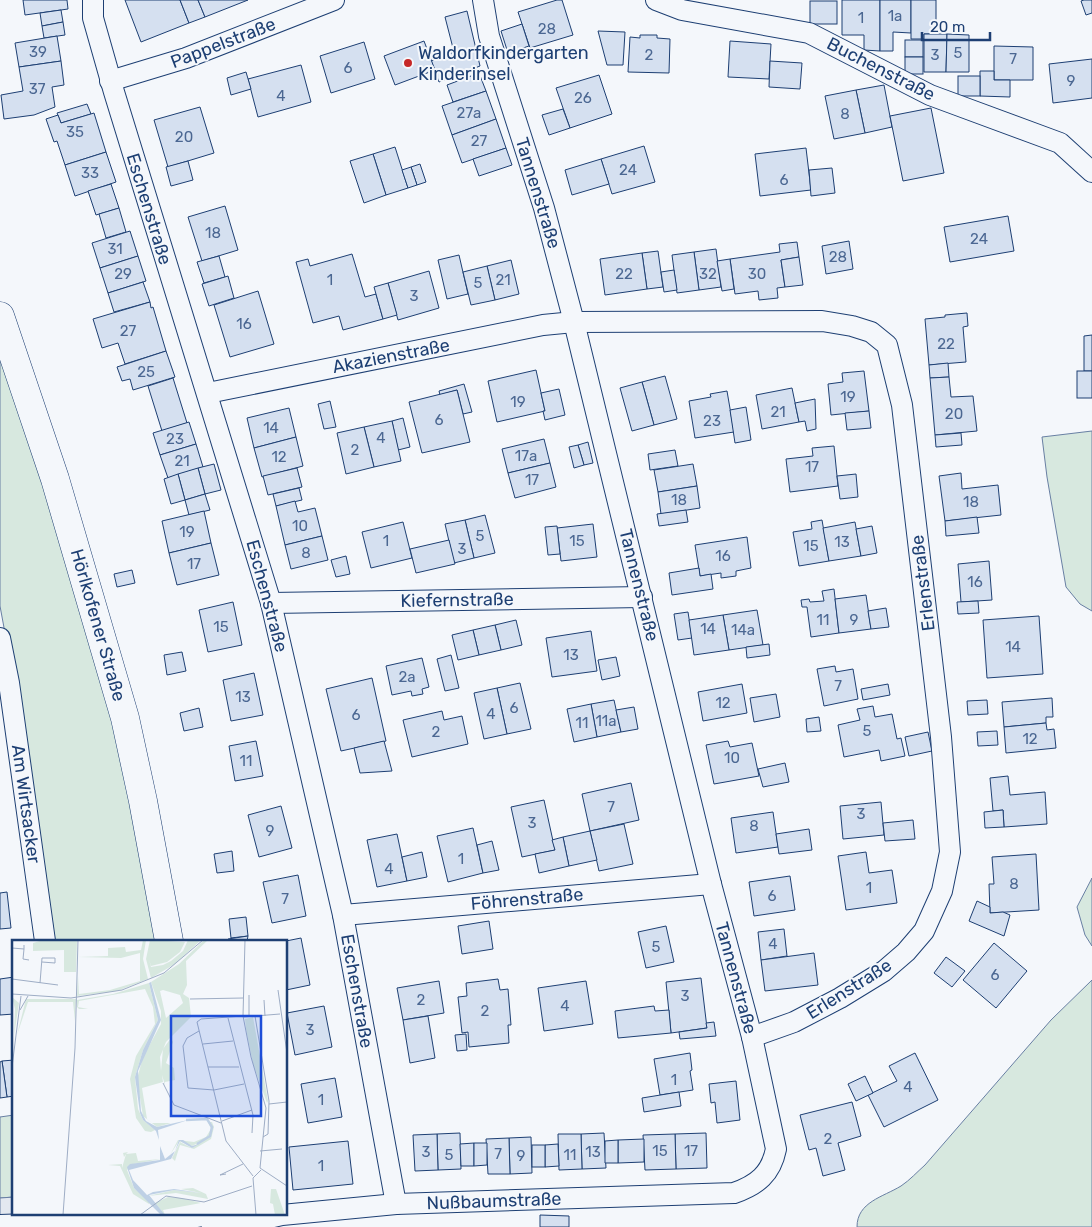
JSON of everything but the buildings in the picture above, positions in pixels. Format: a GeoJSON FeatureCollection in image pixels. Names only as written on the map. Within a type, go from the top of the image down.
{"type":"FeatureCollection","features":[{"type":"Feature","properties":{"kind":"street","name":"Eschenstraße"},"geometry":{"type":"LineString","coordinates":[[93,0],[94,18],[110,81],[163,257],[208,393],[271,603],[343,915],[396,1204]]}},
{"type":"Feature","properties":{"kind":"street","name":"Pappelstraße"},"geometry":{"type":"LineString","coordinates":[[110,81],[186,58],[334,0]]}},
{"type":"Feature","properties":{"kind":"street","name":"Tannenstraße"},"geometry":{"type":"LineString","coordinates":[[483,0],[489,36],[544,208],[574,322],[711,884],[752,1037],[776,1149],[774,1161],[767,1172]]}},
{"type":"Feature","properties":{"kind":"street","name":"Buchenstraße"},"geometry":{"type":"LineString","coordinates":[[656,0],[682,10],[809,33],[930,96],[1060,143],[1092,172]]}},
{"type":"Feature","properties":{"kind":"street","name":"Hörlkofener Straße"},"geometry":{"type":"LineString","coordinates":[[0,316],[55,479],[125,718],[143,801],[169,940]]}},
{"type":"Feature","properties":{"kind":"street","name":"Erlenstraße"},"geometry":{"type":"LineString","coordinates":[[574,322],[822,321],[852,326],[871,332],[887,345],[902,405],[941,737],[950,852],[942,891],[924,931],[906,952],[884,971],[840,998],[794,1022],[752,1037]]}},
{"type":"Feature","properties":{"kind":"street","name":"Akazienstraße"},"geometry":{"type":"LineString","coordinates":[[208,393],[543,326],[574,322]]}},
{"type":"Feature","properties":{"kind":"street","name":"Kiefernstraße"},"geometry":{"type":"LineString","coordinates":[[271,603],[642,597]]}},
{"type":"Feature","properties":{"kind":"street","name":"Am Wirtsacker"},"geometry":{"type":"LineString","coordinates":[[0,638],[10,683],[45,940]]}},
{"type":"Feature","properties":{"kind":"street","name":"Föhrenstraße"},"geometry":{"type":"LineString","coordinates":[[343,915],[711,884]]}},
{"type":"Feature","properties":{"kind":"street","name":"Nußbaumstraße"},"geometry":{"type":"LineString","coordinates":[[0,1225],[75,1217],[148,1223],[191,1218],[244,1224],[282,1216],[396,1204],[734,1193],[753,1184],[767,1172]]}},
{"type":"Feature","properties":{"kind":"shaded area"},"geometry":{"type":"Polygon","coordinates":[[[0,340],[95,644],[161,940],[54,940],[20,714],[0,606],[0,340]]]}},
{"type":"Feature","properties":{"kind":"shaded area"},"geometry":{"type":"Polygon","coordinates":[[[1092,431],[1092,611],[1080,604],[1066,587],[1042,437],[1092,431]]]}},
{"type":"Feature","properties":{"kind":"shaded area"},"geometry":{"type":"Polygon","coordinates":[[[1092,878],[1092,946],[1085,935],[1077,907],[1092,878]]]}},
{"type":"Feature","properties":{"kind":"shaded area"},"geometry":{"type":"Polygon","coordinates":[[[1092,980],[1092,1227],[857,1227],[861,1212],[866,1206],[901,1186],[925,1165],[1051,1020],[1092,980]]]}},
{"type":"Feature","properties":{"kind":"shaded area"},"geometry":{"type":"Polygon","coordinates":[[[12,1115],[12,1197],[0,1198],[0,1117],[12,1115]]]}},
{"type":"Feature","properties":{"kind":"shaded area"},"geometry":{"type":"Polygon","coordinates":[[[12,1197],[12,1214],[18,1214],[0,1215],[0,1198],[12,1197]]]}},
{"type":"Feature","properties":{"kind":"place","name":"Waldorfkindergarten Kinderinsel"},"geometry":{"type":"Point","coordinates":[408,63]}}]}
